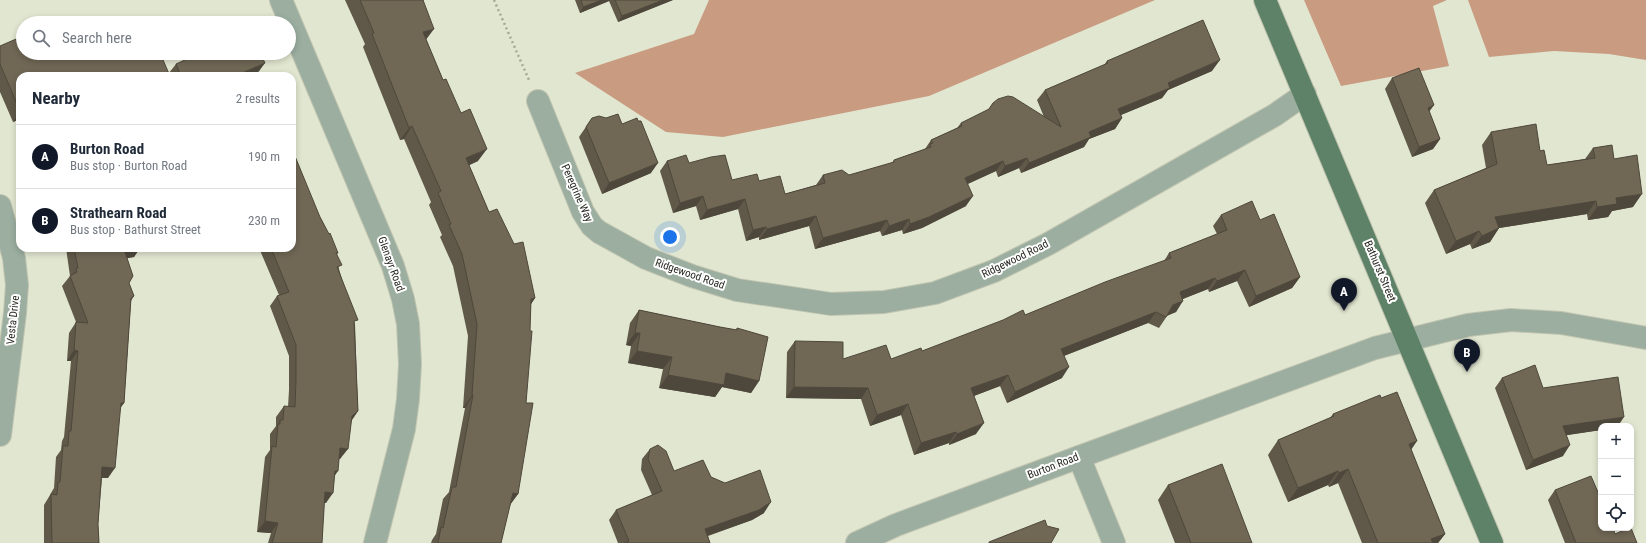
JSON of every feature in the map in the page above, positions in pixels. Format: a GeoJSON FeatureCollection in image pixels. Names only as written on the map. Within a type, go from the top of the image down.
{"type":"FeatureCollection","features":[{"type":"Feature","properties":{"kind":"main road","name":"Bathurst Street"},"geometry":{"type":"LineString","coordinates":[[1265,0],[1409,340],[1492,543]]}},
{"type":"Feature","properties":{"kind":"street","name":"Glenayr Road"},"geometry":{"type":"LineString","coordinates":[[281,0],[288,16]]}},
{"type":"Feature","properties":{"kind":"street","name":"Glenayr Road"},"geometry":{"type":"LineString","coordinates":[[296,36],[393,266],[403,299],[408,324],[410,364],[408,399],[404,429],[375,543]]}},
{"type":"Feature","properties":{"kind":"street","name":"Ridgewood Road"},"geometry":{"type":"LineString","coordinates":[[646,258],[692,276],[737,290],[831,304],[884,302],[935,293],[994,271],[1048,244],[1274,115],[1305,94]]}},
{"type":"Feature","properties":{"kind":"street","name":"Peregrine Way"},"geometry":{"type":"LineString","coordinates":[[538,101],[583,212],[589,223],[600,232],[646,258]]}},
{"type":"Feature","properties":{"kind":"street","name":"Vesta Drive"},"geometry":{"type":"LineString","coordinates":[[0,206],[14,258],[17,285],[0,435]]}},
{"type":"Feature","properties":{"kind":"street","name":"Burton Road"},"geometry":{"type":"LineString","coordinates":[[857,543],[896,526],[1079,456],[1375,348],[1468,325],[1511,320],[1561,323],[1646,338]]}},
{"type":"Feature","properties":{"kind":"street"},"geometry":{"type":"LineString","coordinates":[[1079,456],[1114,543]]}},
{"type":"Feature","properties":{"kind":"path"},"geometry":{"type":"LineString","coordinates":[[494,0],[538,101]]}},
{"type":"Feature","properties":{"kind":"shaded area"},"geometry":{"type":"Polygon","coordinates":[[[709,0],[1155,0],[929,96],[723,137],[666,132],[575,73],[694,34],[709,0]]]}},
{"type":"Feature","properties":{"kind":"shaded area"},"geometry":{"type":"Polygon","coordinates":[[[1304,0],[1447,0],[1433,6],[1449,66],[1341,86],[1304,0]]]}},
{"type":"Feature","properties":{"kind":"shaded area"},"geometry":{"type":"Polygon","coordinates":[[[1468,0],[1646,0],[1646,60],[1609,54],[1554,51],[1489,57],[1468,0]]]}},
{"type":"Feature","properties":{"kind":"building"},"geometry":{"type":"Polygon","coordinates":[[[360,0],[423,0],[434,29],[423,32],[443,80],[446,79],[461,113],[470,109],[487,149],[466,158],[489,212],[497,209],[514,244],[523,242],[535,298],[531,299],[530,331],[532,331],[526,403],[533,403],[518,494],[513,493],[501,543],[438,543],[441,527],[443,528],[452,487],[456,487],[473,395],[477,324],[462,254],[449,225],[451,224],[438,193],[441,191],[412,126],[409,128],[372,34],[374,33],[360,0]]]}},
{"type":"Feature","properties":{"kind":"building"},"geometry":{"type":"Polygon","coordinates":[[[581,0],[602,0],[583,7],[581,0]]]}},
{"type":"Feature","properties":{"kind":"building"},"geometry":{"type":"Polygon","coordinates":[[[615,0],[663,0],[622,16],[615,0]]]}},
{"type":"Feature","properties":{"kind":"building"},"geometry":{"type":"Polygon","coordinates":[[[1203,20],[1220,60],[1168,83],[1170,88],[1118,109],[1122,118],[1089,132],[1091,137],[1029,163],[1027,158],[1005,166],[1003,161],[965,178],[973,196],[929,217],[910,224],[909,219],[889,226],[887,220],[823,238],[816,216],[767,229],[766,227],[753,230],[745,199],[707,210],[703,196],[680,203],[667,161],[686,155],[689,163],[725,155],[732,180],[757,174],[759,181],[780,176],[785,194],[825,183],[823,175],[842,170],[849,175],[894,162],[894,160],[931,147],[930,144],[933,143],[931,140],[962,126],[961,123],[989,109],[998,99],[1008,96],[1013,97],[1061,127],[1045,90],[1108,63],[1107,61],[1203,20]]]}},
{"type":"Feature","properties":{"kind":"building"},"geometry":{"type":"Polygon","coordinates":[[[16,39],[16,60],[163,60],[168,72],[16,72],[16,102],[0,64],[0,46],[16,39]]]}},
{"type":"Feature","properties":{"kind":"building"},"geometry":{"type":"Polygon","coordinates":[[[185,60],[264,60],[265,63],[244,72],[179,72],[176,64],[185,60]]]}},
{"type":"Feature","properties":{"kind":"building"},"geometry":{"type":"Polygon","coordinates":[[[1419,68],[1434,105],[1428,108],[1440,139],[1419,147],[1392,78],[1419,68]]]}},
{"type":"Feature","properties":{"kind":"building"},"geometry":{"type":"Polygon","coordinates":[[[618,114],[622,124],[637,118],[638,121],[641,121],[658,163],[609,183],[586,127],[592,118],[599,116],[606,118],[618,114]]]}},
{"type":"Feature","properties":{"kind":"building"},"geometry":{"type":"Polygon","coordinates":[[[1536,124],[1540,151],[1544,150],[1547,165],[1595,158],[1593,148],[1612,145],[1614,159],[1637,155],[1642,194],[1616,198],[1617,204],[1597,207],[1596,201],[1495,217],[1499,228],[1482,236],[1479,231],[1456,241],[1434,190],[1497,164],[1491,132],[1536,124]]]}},
{"type":"Feature","properties":{"kind":"building"},"geometry":{"type":"Polygon","coordinates":[[[296,159],[320,217],[329,234],[330,233],[338,253],[336,253],[342,265],[337,267],[358,320],[354,321],[358,411],[352,416],[348,449],[340,448],[338,471],[335,471],[333,493],[325,492],[322,543],[272,543],[278,523],[265,521],[272,446],[276,447],[278,424],[280,424],[280,420],[283,420],[284,406],[295,407],[296,345],[277,296],[289,292],[273,252],[296,252],[296,159]]]}},
{"type":"Feature","properties":{"kind":"building"},"geometry":{"type":"Polygon","coordinates":[[[1252,201],[1260,220],[1274,214],[1300,277],[1256,296],[1245,270],[1217,281],[1215,278],[1180,292],[1183,301],[1173,305],[1166,317],[1156,312],[1061,349],[1069,367],[1015,392],[1008,375],[971,388],[984,423],[957,434],[956,432],[921,443],[908,404],[877,415],[868,388],[794,387],[795,341],[843,342],[843,359],[886,345],[891,359],[921,348],[922,351],[1003,320],[1023,310],[1025,315],[1105,282],[1171,258],[1169,253],[1227,230],[1221,215],[1252,201]]]}},
{"type":"Feature","properties":{"kind":"building"},"geometry":{"type":"Polygon","coordinates":[[[75,252],[125,252],[133,276],[129,283],[134,296],[131,298],[124,403],[121,403],[115,468],[102,467],[98,524],[99,543],[52,543],[51,494],[57,495],[58,482],[60,482],[63,446],[68,446],[69,431],[71,431],[78,351],[74,350],[76,322],[88,323],[70,276],[77,272],[76,269],[78,268],[75,252]]]}},
{"type":"Feature","properties":{"kind":"building"},"geometry":{"type":"Polygon","coordinates":[[[639,310],[720,327],[737,330],[737,328],[768,337],[759,381],[726,373],[724,385],[668,375],[672,357],[637,351],[640,333],[635,333],[639,310]]]}},
{"type":"Feature","properties":{"kind":"building"},"geometry":{"type":"Polygon","coordinates":[[[1535,365],[1543,388],[1618,377],[1624,417],[1563,426],[1570,445],[1533,460],[1502,378],[1535,365]]]}},
{"type":"Feature","properties":{"kind":"building"},"geometry":{"type":"Polygon","coordinates":[[[1397,392],[1417,441],[1409,444],[1445,534],[1431,539],[1433,543],[1378,543],[1348,469],[1339,473],[1338,471],[1298,488],[1278,440],[1334,416],[1333,414],[1380,395],[1381,398],[1397,392]]]}},
{"type":"Feature","properties":{"kind":"building"},"geometry":{"type":"Polygon","coordinates":[[[658,445],[666,451],[674,471],[703,460],[711,477],[725,483],[760,470],[771,502],[759,510],[705,529],[710,543],[624,543],[629,541],[616,510],[662,491],[648,459],[650,449],[658,445]]]}},
{"type":"Feature","properties":{"kind":"building"},"geometry":{"type":"Polygon","coordinates":[[[1222,464],[1252,543],[1191,543],[1168,485],[1222,464]]]}},
{"type":"Feature","properties":{"kind":"building"},"geometry":{"type":"Polygon","coordinates":[[[1591,476],[1598,492],[1598,531],[1614,531],[1615,534],[1622,531],[1632,531],[1637,543],[1576,543],[1555,490],[1591,476]]]}},
{"type":"Feature","properties":{"kind":"building"},"geometry":{"type":"Polygon","coordinates":[[[1045,520],[1047,526],[1059,529],[1051,543],[989,543],[989,542],[1045,520]]]}},
{"type":"Feature","properties":{"kind":"place","name":"Burton Road"},"geometry":{"type":"Point","coordinates":[1344,311]}},
{"type":"Feature","properties":{"kind":"place","name":"Strathearn Road"},"geometry":{"type":"Point","coordinates":[1467,372]}}]}
